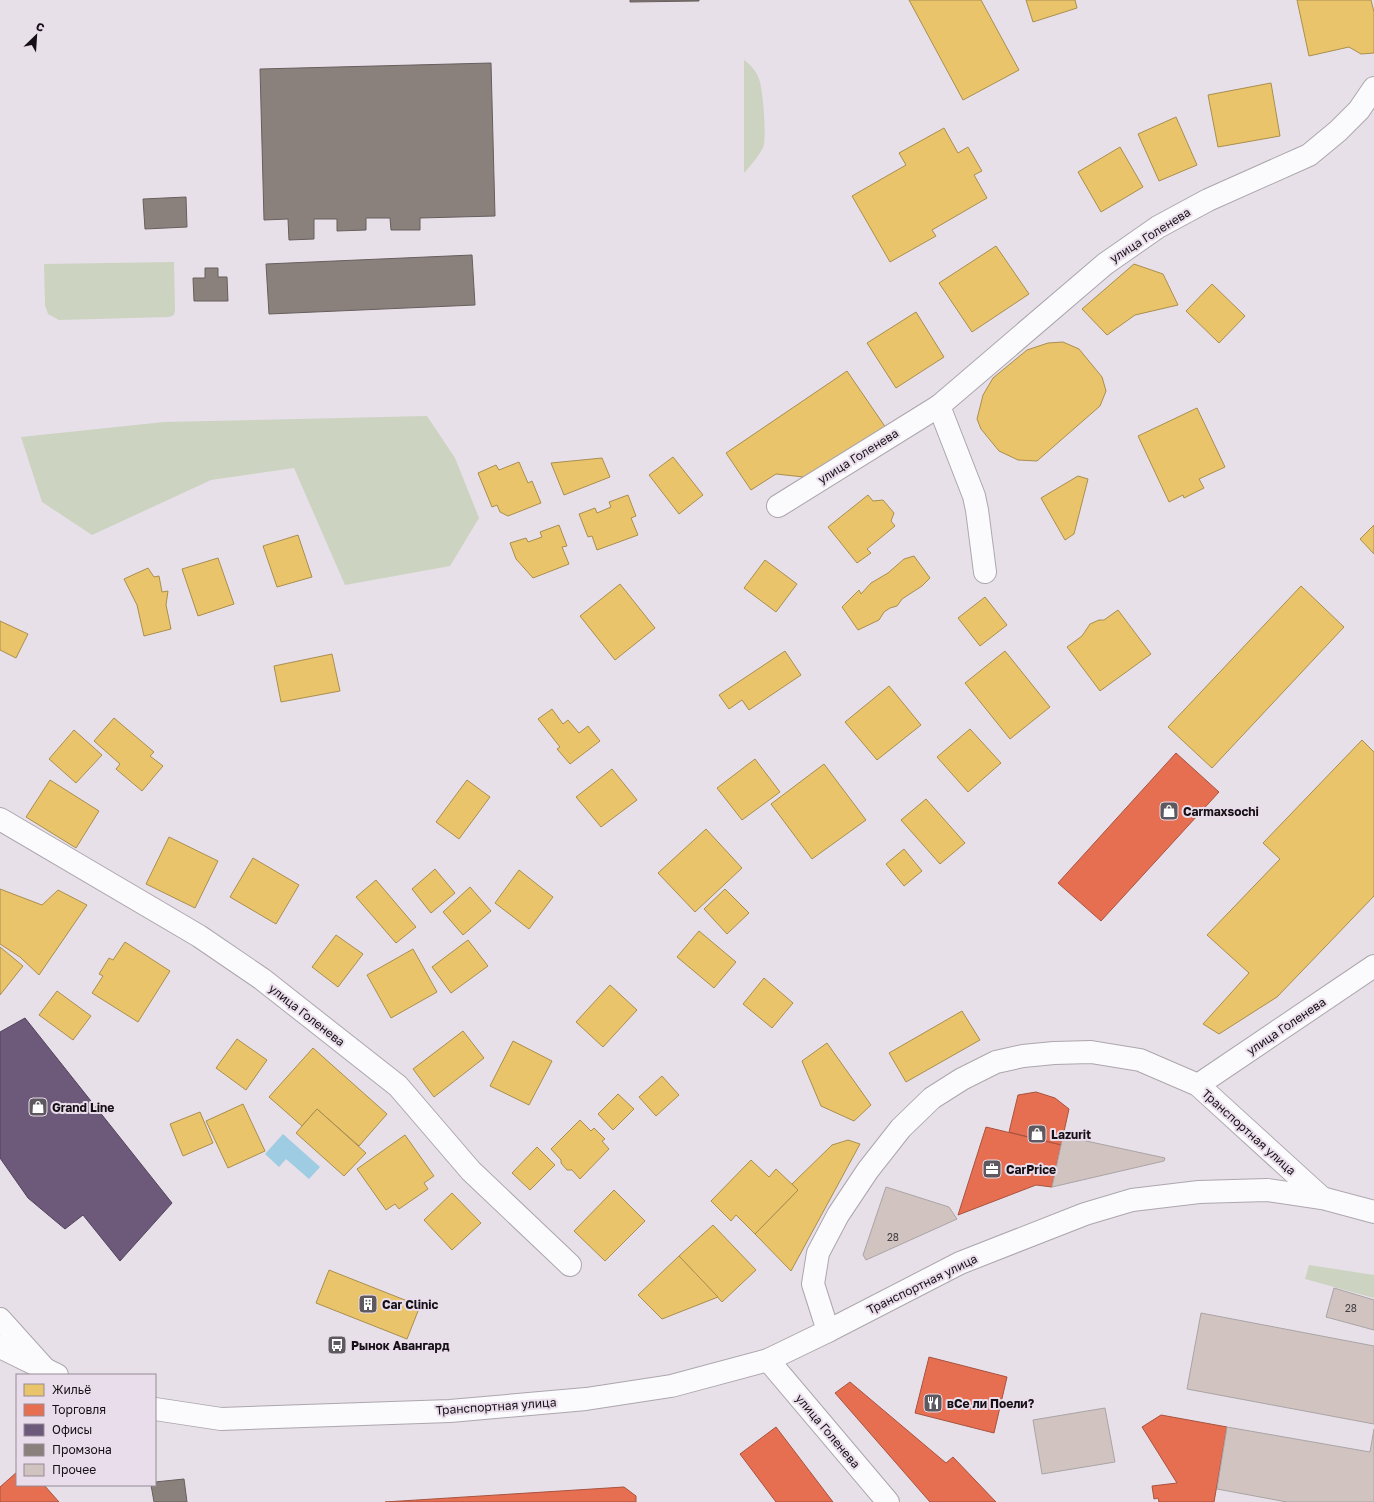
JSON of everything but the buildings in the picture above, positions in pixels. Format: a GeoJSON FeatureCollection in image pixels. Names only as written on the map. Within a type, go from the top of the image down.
{"type":"FeatureCollection","features":[{"type":"Feature","properties":{"kind":"street","name":"улица Голенева"},"geometry":{"type":"LineString","coordinates":[[778,506],[939,406],[1105,264],[1158,227],[1208,200],[1309,155],[1338,131],[1359,110],[1374,88]]}},
{"type":"Feature","properties":{"kind":"street"},"geometry":{"type":"LineString","coordinates":[[939,406],[974,496],[984,572]]}},
{"type":"Feature","properties":{"kind":"street","name":"улица Голенева"},"geometry":{"type":"LineString","coordinates":[[0,819],[199,936],[281,994],[398,1086],[471,1171],[570,1266]]}},
{"type":"Feature","properties":{"kind":"street","name":"улица Голенева"},"geometry":{"type":"LineString","coordinates":[[1198,1085],[1374,966]]}},
{"type":"Feature","properties":{"kind":"street","name":"Транспортная улица"},"geometry":{"type":"LineString","coordinates":[[828,1332],[813,1284],[818,1253],[838,1215],[868,1170],[901,1128],[932,1098],[962,1079],[996,1062],[1024,1056],[1054,1053],[1091,1052],[1140,1060],[1198,1085],[1322,1198]]}},
{"type":"Feature","properties":{"kind":"street","name":"Транспортная улица"},"geometry":{"type":"LineString","coordinates":[[156,1409],[221,1419],[450,1411],[586,1399],[671,1386],[768,1360],[828,1332],[960,1263],[1085,1214],[1132,1200],[1199,1192],[1267,1190],[1322,1198],[1374,1212]]}},
{"type":"Feature","properties":{"kind":"street"},"geometry":{"type":"LineString","coordinates":[[0,1319],[51,1373]]}},
{"type":"Feature","properties":{"kind":"street"},"geometry":{"type":"LineString","coordinates":[[0,1347],[51,1373]]}},
{"type":"Feature","properties":{"kind":"street","name":"улица Голенева"},"geometry":{"type":"LineString","coordinates":[[768,1360],[888,1502]]}},
{"type":"Feature","properties":{"kind":"green space"},"geometry":{"type":"Polygon","coordinates":[[[744,60],[753,68],[759,79],[763,103],[765,135],[763,148],[757,158],[744,173],[744,60]]]}},
{"type":"Feature","properties":{"kind":"green space"},"geometry":{"type":"Polygon","coordinates":[[[174,262],[174,315],[169,317],[59,320],[48,314],[45,305],[44,264],[174,262]]]}},
{"type":"Feature","properties":{"kind":"green space"},"geometry":{"type":"Polygon","coordinates":[[[427,416],[455,458],[479,518],[450,566],[345,585],[294,468],[211,480],[92,535],[42,502],[21,437],[164,422],[427,416]]]}},
{"type":"Feature","properties":{"kind":"green space"},"geometry":{"type":"Polygon","coordinates":[[[1309,1265],[1374,1275],[1374,1298],[1305,1279],[1309,1265]]]}},
{"type":"Feature","properties":{"kind":"water"},"geometry":{"type":"Polygon","coordinates":[[[283,1134],[320,1167],[309,1179],[286,1159],[279,1167],[265,1154],[283,1134]]]}},
{"type":"Feature","properties":{"kind":"place","name":"Carmaxsochi"},"geometry":{"type":"Point","coordinates":[1169,811]}},
{"type":"Feature","properties":{"kind":"place","name":"Grand Line"},"geometry":{"type":"Point","coordinates":[38,1107]}},
{"type":"Feature","properties":{"kind":"place","name":"Lazurit"},"geometry":{"type":"Point","coordinates":[1037,1134]}},
{"type":"Feature","properties":{"kind":"place","name":"CarPrice"},"geometry":{"type":"Point","coordinates":[992,1169]}},
{"type":"Feature","properties":{"kind":"place","name":"Car Clinic"},"geometry":{"type":"Point","coordinates":[368,1304]}},
{"type":"Feature","properties":{"kind":"place","name":"Рынок Авангард"},"geometry":{"type":"Point","coordinates":[337,1345]}},
{"type":"Feature","properties":{"kind":"place","name":"вСе ли Поели?"},"geometry":{"type":"Point","coordinates":[933,1403]}}]}
